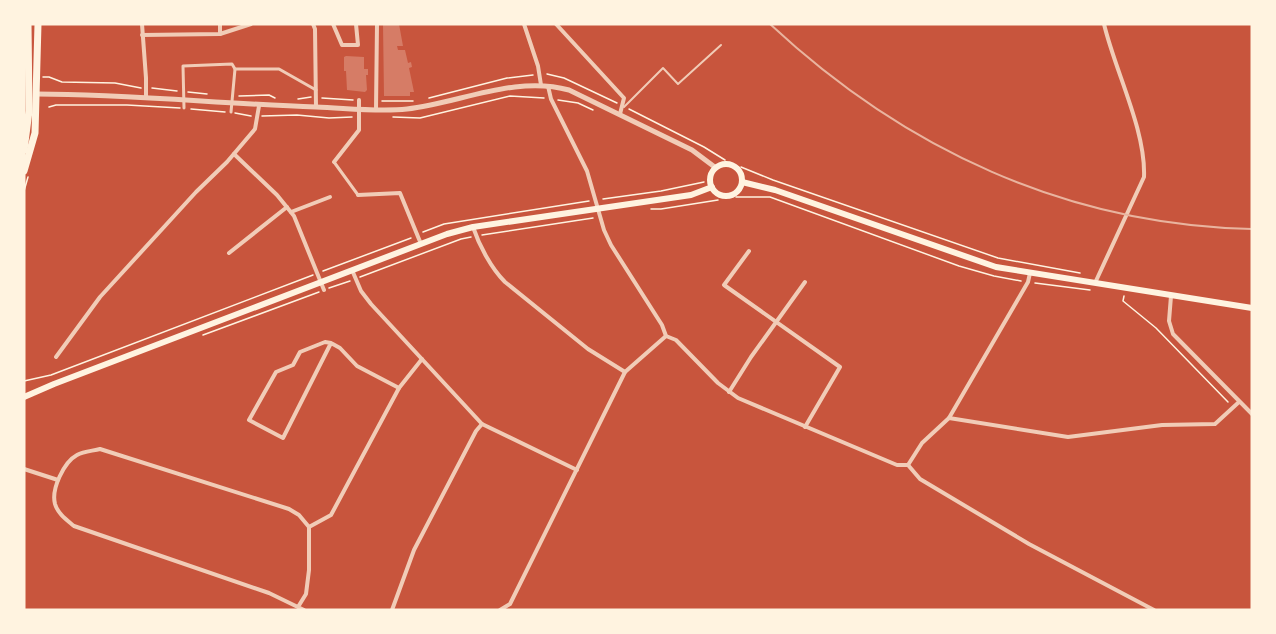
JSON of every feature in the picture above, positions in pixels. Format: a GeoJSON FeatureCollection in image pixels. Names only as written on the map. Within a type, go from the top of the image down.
{"type":"FeatureCollection","features":[{"type":"Feature","properties":{"kind":"main road"},"geometry":{"type":"LineString","coordinates":[[24,171],[35,133],[30,94],[28,24]]}},
{"type":"Feature","properties":{"kind":"main road"},"geometry":{"type":"LineString","coordinates":[[24,150],[38,24]]}},
{"type":"Feature","properties":{"kind":"main road"},"geometry":{"type":"LineString","coordinates":[[721,165],[732,165],[740,172],[742,182],[738,191],[730,196],[721,195],[712,187],[711,176],[721,165]]}},
{"type":"Feature","properties":{"kind":"main road"},"geometry":{"type":"LineString","coordinates":[[742,182],[775,190],[996,267],[1097,280],[1125,289],[1252,308]]}},
{"type":"Feature","properties":{"kind":"main road"},"geometry":{"type":"LineString","coordinates":[[24,395],[421,244],[473,227],[692,195],[712,187]]}},
{"type":"Feature","properties":{"kind":"street"},"geometry":{"type":"LineString","coordinates":[[142,24],[146,97]]}},
{"type":"Feature","properties":{"kind":"street"},"geometry":{"type":"LineString","coordinates":[[220,24],[220,34]]}},
{"type":"Feature","properties":{"kind":"street"},"geometry":{"type":"LineString","coordinates":[[142,35],[220,34],[251,24]]}},
{"type":"Feature","properties":{"kind":"street"},"geometry":{"type":"LineString","coordinates":[[313,24],[315,29],[316,107]]}},
{"type":"Feature","properties":{"kind":"street"},"geometry":{"type":"LineString","coordinates":[[333,24],[342,45],[358,45],[356,24]]}},
{"type":"Feature","properties":{"kind":"street"},"geometry":{"type":"LineString","coordinates":[[376,109],[377,24]]}},
{"type":"Feature","properties":{"kind":"street"},"geometry":{"type":"LineString","coordinates":[[524,24],[540,74],[541,86]]}},
{"type":"Feature","properties":{"kind":"street"},"geometry":{"type":"LineString","coordinates":[[556,24],[624,98],[624,107],[620,114]]}},
{"type":"Feature","properties":{"kind":"street"},"geometry":{"type":"LineString","coordinates":[[1097,280],[1144,177],[1144,163],[1131,106],[1104,24]]}},
{"type":"Feature","properties":{"kind":"street"},"geometry":{"type":"LineString","coordinates":[[184,108],[183,66],[232,64],[234,69],[231,112]]}},
{"type":"Feature","properties":{"kind":"street"},"geometry":{"type":"LineString","coordinates":[[234,69],[279,69],[316,90]]}},
{"type":"Feature","properties":{"kind":"street"},"geometry":{"type":"LineString","coordinates":[[30,94],[146,97],[259,106],[406,109],[510,88],[548,86],[569,90],[620,114],[692,150],[716,168]]}},
{"type":"Feature","properties":{"kind":"street"},"geometry":{"type":"LineString","coordinates":[[548,86],[551,99],[587,171],[600,217],[611,245],[662,325],[666,336],[676,340],[729,392],[805,427],[897,465],[908,465],[920,479],[1029,544],[1154,610]]}},
{"type":"Feature","properties":{"kind":"street"},"geometry":{"type":"LineString","coordinates":[[359,100],[359,130],[334,162],[358,195],[400,193],[421,244]]}},
{"type":"Feature","properties":{"kind":"street"},"geometry":{"type":"LineString","coordinates":[[56,357],[100,297],[234,154],[256,127],[259,106]]}},
{"type":"Feature","properties":{"kind":"street"},"geometry":{"type":"LineString","coordinates":[[234,154],[277,195],[294,216],[324,290]]}},
{"type":"Feature","properties":{"kind":"street"},"geometry":{"type":"LineString","coordinates":[[291,212],[330,198]]}},
{"type":"Feature","properties":{"kind":"street"},"geometry":{"type":"LineString","coordinates":[[228,253],[287,207]]}},
{"type":"Feature","properties":{"kind":"street"},"geometry":{"type":"LineString","coordinates":[[473,227],[499,276],[505,282],[588,349],[625,372]]}},
{"type":"Feature","properties":{"kind":"street"},"geometry":{"type":"LineString","coordinates":[[749,251],[724,285],[840,367],[805,427]]}},
{"type":"Feature","properties":{"kind":"street"},"geometry":{"type":"LineString","coordinates":[[352,270],[361,291],[371,304],[482,424],[577,470]]}},
{"type":"Feature","properties":{"kind":"street"},"geometry":{"type":"LineString","coordinates":[[908,465],[922,443],[949,418],[1028,282],[1030,273]]}},
{"type":"Feature","properties":{"kind":"street"},"geometry":{"type":"LineString","coordinates":[[729,392],[805,282]]}},
{"type":"Feature","properties":{"kind":"street"},"geometry":{"type":"LineString","coordinates":[[1171,296],[1169,321],[1173,334],[1252,414]]}},
{"type":"Feature","properties":{"kind":"street"},"geometry":{"type":"LineString","coordinates":[[500,610],[510,604],[625,372],[666,336]]}},
{"type":"Feature","properties":{"kind":"street"},"geometry":{"type":"LineString","coordinates":[[331,343],[283,438],[249,420],[276,372],[293,365],[300,352],[325,342],[331,343],[340,348],[357,366],[399,388]]}},
{"type":"Feature","properties":{"kind":"street"},"geometry":{"type":"LineString","coordinates":[[309,527],[331,515],[399,388],[422,359]]}},
{"type":"Feature","properties":{"kind":"street"},"geometry":{"type":"LineString","coordinates":[[949,418],[1068,437],[1162,425],[1215,424],[1239,402]]}},
{"type":"Feature","properties":{"kind":"street"},"geometry":{"type":"LineString","coordinates":[[392,610],[414,550],[476,431],[482,424]]}},
{"type":"Feature","properties":{"kind":"street"},"geometry":{"type":"LineString","coordinates":[[298,607],[306,594],[309,570],[309,527],[299,514],[100,449],[80,453],[68,461],[58,480],[55,504],[63,517],[74,526],[269,593],[304,610]]}},
{"type":"Feature","properties":{"kind":"street"},"geometry":{"type":"LineString","coordinates":[[24,469],[58,480]]}},
{"type":"Feature","properties":{"kind":"lane"},"geometry":{"type":"LineString","coordinates":[[624,107],[663,68],[678,84],[721,45]]}},
{"type":"Feature","properties":{"kind":"path"},"geometry":{"type":"LineString","coordinates":[[429,98],[507,78],[540,74],[564,78],[704,147],[725,160]]}},
{"type":"Feature","properties":{"kind":"path"},"geometry":{"type":"LineString","coordinates":[[49,76],[62,82],[115,83],[209,94]]}},
{"type":"Feature","properties":{"kind":"path"},"geometry":{"type":"LineString","coordinates":[[232,96],[269,95],[277,98]]}},
{"type":"Feature","properties":{"kind":"path"},"geometry":{"type":"LineString","coordinates":[[297,99],[316,97],[359,100]]}},
{"type":"Feature","properties":{"kind":"path"},"geometry":{"type":"LineString","coordinates":[[376,100],[417,101]]}},
{"type":"Feature","properties":{"kind":"path"},"geometry":{"type":"LineString","coordinates":[[741,167],[998,258],[1097,280]]}},
{"type":"Feature","properties":{"kind":"path"},"geometry":{"type":"LineString","coordinates":[[646,209],[661,209],[718,200]]}},
{"type":"Feature","properties":{"kind":"path"},"geometry":{"type":"LineString","coordinates":[[204,335],[461,239],[600,217]]}},
{"type":"Feature","properties":{"kind":"path"},"geometry":{"type":"LineString","coordinates":[[1125,289],[1123,301],[1156,328],[1233,408]]}},
{"type":"Feature","properties":{"kind":"building"},"geometry":{"type":"Polygon","coordinates":[[[383,24],[399,24],[403,46],[397,46],[398,50],[405,50],[408,63],[411,62],[412,67],[409,68],[414,92],[410,92],[410,96],[384,96],[383,24]]]}},
{"type":"Feature","properties":{"kind":"building"},"geometry":{"type":"Polygon","coordinates":[[[344,57],[364,57],[364,69],[368,69],[365,92],[347,90],[346,71],[344,71],[344,57]]]}},
{"type":"Feature","properties":{"kind":"railway"},"geometry":{"type":"LineString","coordinates":[[770,24],[822,69],[876,108],[933,143],[992,172],[1054,195],[1117,213],[1184,224],[1252,229]]}}]}
